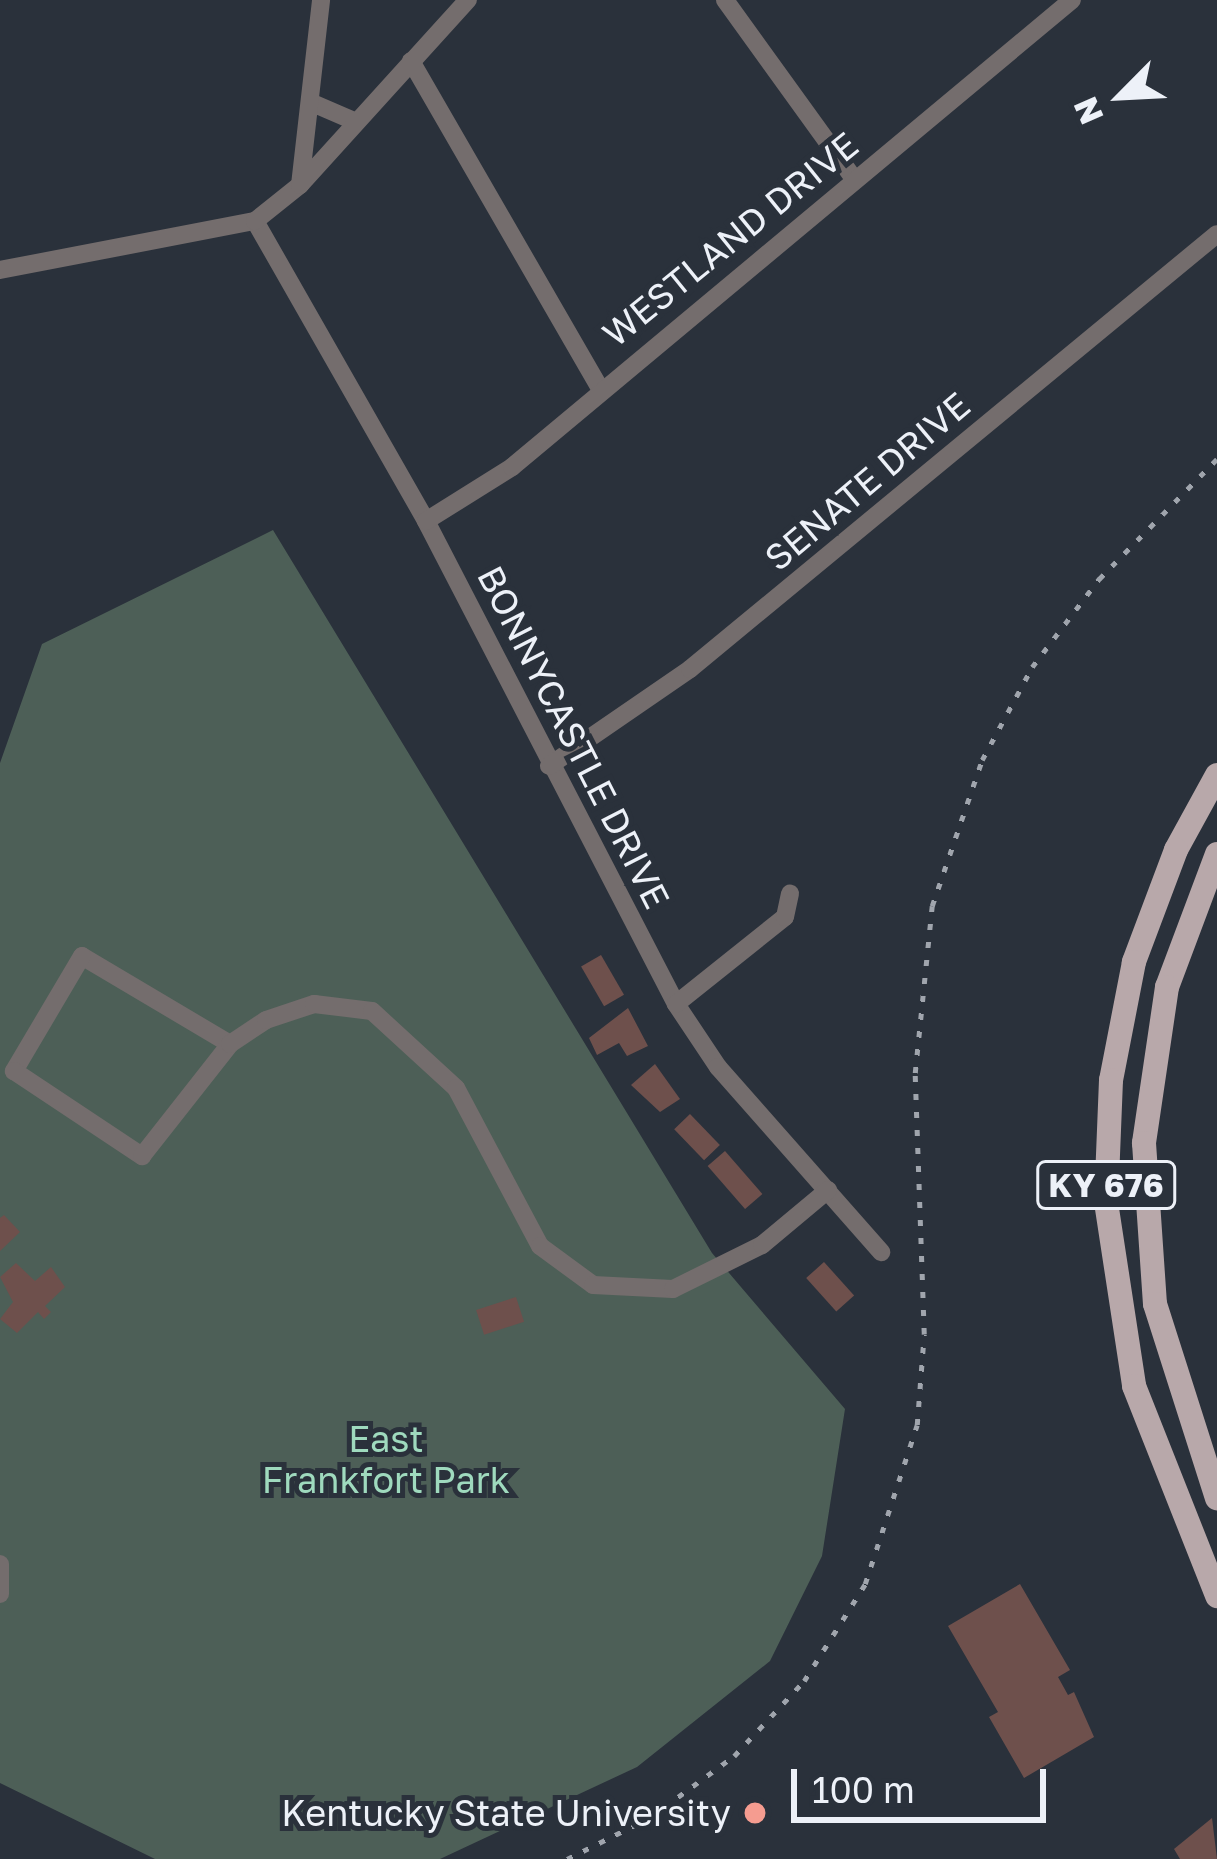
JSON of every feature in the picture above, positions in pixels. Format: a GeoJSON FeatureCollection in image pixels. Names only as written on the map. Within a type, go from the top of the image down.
{"type":"FeatureCollection","features":[{"type":"Feature","properties":{"kind":"main road","name":"KY 676"},"geometry":{"type":"LineString","coordinates":[[1217,775],[1176,850],[1134,962],[1106,1141],[1111,1264],[1134,1386],[1217,1596]]}},
{"type":"Feature","properties":{"kind":"main road","name":"KY 676"},"geometry":{"type":"LineString","coordinates":[[1217,854],[1182,937],[1156,1038],[1144,1196],[1168,1358],[1217,1498]]}},
{"type":"Feature","properties":{"kind":"street"},"geometry":{"type":"LineString","coordinates":[[301,185],[321,0]]}},
{"type":"Feature","properties":{"kind":"street"},"geometry":{"type":"LineString","coordinates":[[0,270],[255,221],[301,185],[468,0]]}},
{"type":"Feature","properties":{"kind":"street"},"geometry":{"type":"LineString","coordinates":[[725,0],[855,180]]}},
{"type":"Feature","properties":{"kind":"street","name":"WESTLAND DRIVE"},"geometry":{"type":"LineString","coordinates":[[426,521],[484,488],[1072,0]]}},
{"type":"Feature","properties":{"kind":"street"},"geometry":{"type":"LineString","coordinates":[[411,61],[600,389]]}},
{"type":"Feature","properties":{"kind":"street"},"geometry":{"type":"LineString","coordinates":[[310,102],[354,121]]}},
{"type":"Feature","properties":{"kind":"street","name":"BONNYCASTLE DRIVE"},"geometry":{"type":"LineString","coordinates":[[255,221],[426,521],[676,1004],[718,1067],[881,1252]]}},
{"type":"Feature","properties":{"kind":"street","name":"SENATE DRIVE"},"geometry":{"type":"LineString","coordinates":[[550,766],[690,669],[1217,234]]}},
{"type":"Feature","properties":{"kind":"street"},"geometry":{"type":"LineString","coordinates":[[676,1004],[785,917],[790,894]]}},
{"type":"Feature","properties":{"kind":"street"},"geometry":{"type":"LineString","coordinates":[[230,1044],[82,956],[14,1071],[142,1156],[230,1044],[287,1009],[314,1004],[372,1011],[396,1027],[456,1088],[540,1246],[593,1286],[673,1289],[761,1245],[828,1190]]}},
{"type":"Feature","properties":{"kind":"street"},"geometry":{"type":"LineString","coordinates":[[0,1564],[0,1594]]}},
{"type":"Feature","properties":{"kind":"green space","name":"East Frankfort Park"},"geometry":{"type":"Polygon","coordinates":[[[273,530],[712,1253],[845,1409],[822,1556],[770,1661],[637,1767],[440,1859],[155,1859],[0,1783],[0,763],[42,644],[273,530]]]}},
{"type":"Feature","properties":{"kind":"building"},"geometry":{"type":"Polygon","coordinates":[[[601,955],[624,995],[604,1006],[581,966],[601,955]]]}},
{"type":"Feature","properties":{"kind":"building"},"geometry":{"type":"Polygon","coordinates":[[[628,1008],[648,1046],[627,1056],[619,1043],[597,1055],[589,1038],[628,1008]]]}},
{"type":"Feature","properties":{"kind":"building"},"geometry":{"type":"Polygon","coordinates":[[[655,1064],[680,1099],[660,1112],[631,1085],[655,1064]]]}},
{"type":"Feature","properties":{"kind":"building"},"geometry":{"type":"Polygon","coordinates":[[[690,1114],[720,1145],[704,1160],[674,1129],[690,1114]]]}},
{"type":"Feature","properties":{"kind":"building"},"geometry":{"type":"Polygon","coordinates":[[[725,1151],[762,1194],[745,1209],[708,1166],[725,1151]]]}},
{"type":"Feature","properties":{"kind":"building"},"geometry":{"type":"Polygon","coordinates":[[[4,1215],[20,1232],[0,1251],[0,1218],[4,1215]]]}},
{"type":"Feature","properties":{"kind":"building"},"geometry":{"type":"Polygon","coordinates":[[[824,1262],[854,1295],[836,1312],[806,1278],[824,1262]]]}},
{"type":"Feature","properties":{"kind":"building"},"geometry":{"type":"Polygon","coordinates":[[[16,1263],[35,1281],[51,1267],[65,1287],[45,1306],[51,1312],[44,1319],[38,1312],[17,1333],[0,1319],[13,1302],[0,1277],[16,1263]]]}},
{"type":"Feature","properties":{"kind":"building"},"geometry":{"type":"Polygon","coordinates":[[[516,1297],[524,1322],[484,1335],[476,1310],[516,1297]]]}},
{"type":"Feature","properties":{"kind":"building"},"geometry":{"type":"Polygon","coordinates":[[[1020,1584],[1070,1670],[1058,1677],[1068,1695],[1074,1692],[1094,1737],[1024,1778],[989,1717],[998,1712],[948,1626],[1020,1584]]]}},
{"type":"Feature","properties":{"kind":"building"},"geometry":{"type":"Polygon","coordinates":[[[1212,1818],[1217,1859],[1180,1859],[1174,1849],[1212,1818]]]}},
{"type":"Feature","properties":{"kind":"railway"},"geometry":{"type":"LineString","coordinates":[[567,1859],[649,1818],[734,1756],[804,1681],[865,1584],[917,1425],[924,1334],[915,1073],[932,906],[982,760],[1032,667],[1099,579],[1217,459]]}},
{"type":"Feature","properties":{"kind":"place","name":"Kentucky State University"},"geometry":{"type":"Point","coordinates":[755,1813]}}]}
